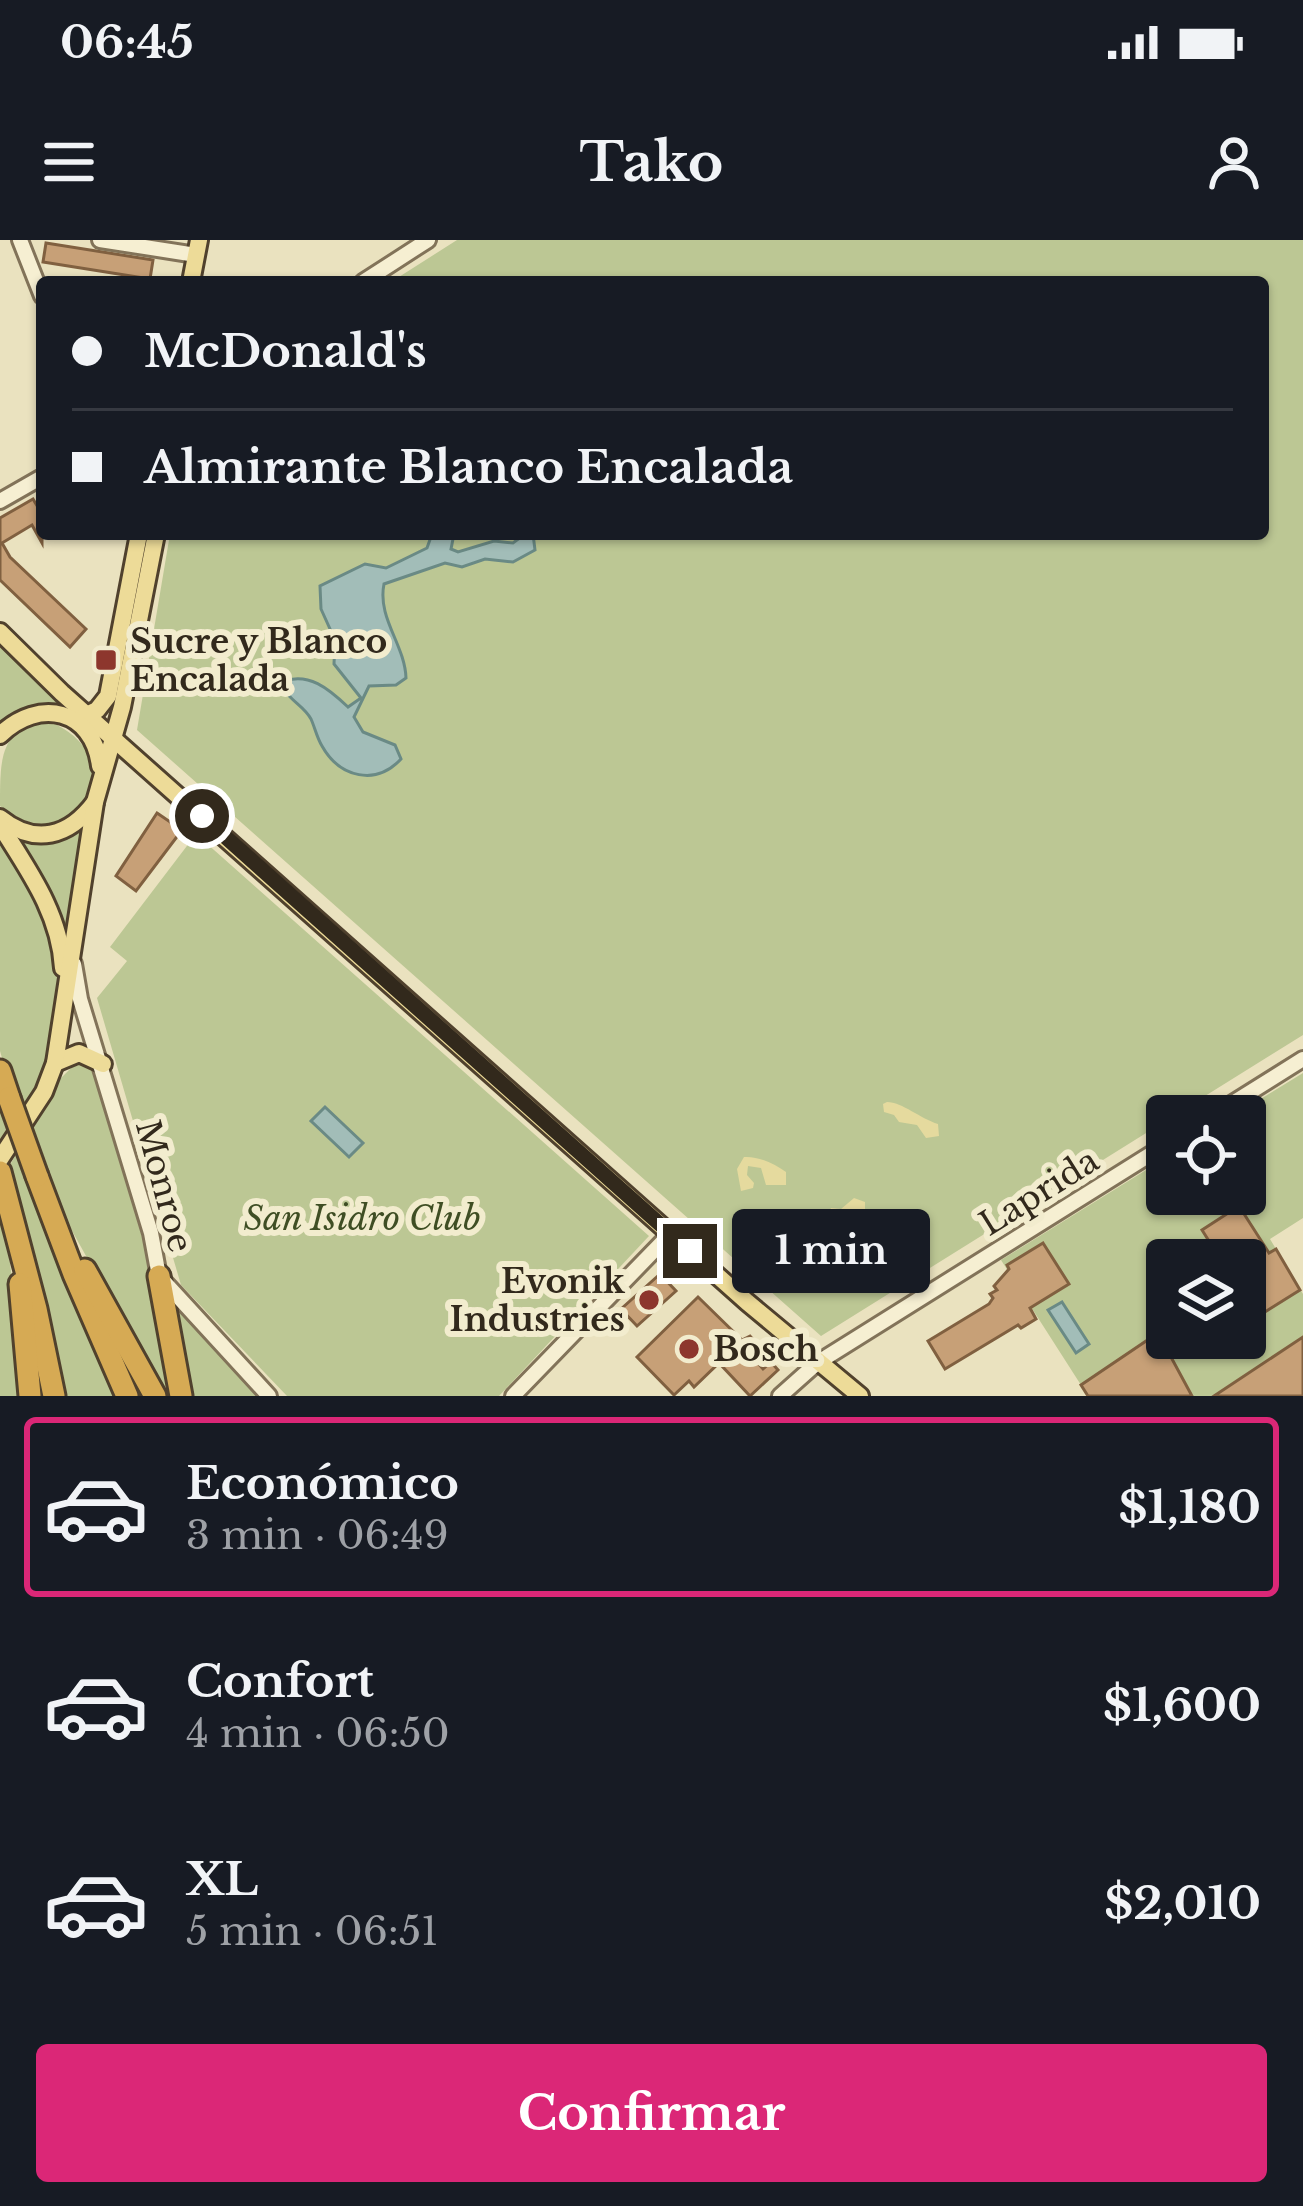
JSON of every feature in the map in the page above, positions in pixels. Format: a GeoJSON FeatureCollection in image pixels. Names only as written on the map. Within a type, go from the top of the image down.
{"type":"FeatureCollection","features":[{"type":"Feature","properties":{"kind":"highway"},"geometry":{"type":"LineString","coordinates":[[0,1071],[53,1218],[127,1396]]}},
{"type":"Feature","properties":{"kind":"highway"},"geometry":{"type":"LineString","coordinates":[[0,1172],[54,1396]]}},
{"type":"Feature","properties":{"kind":"highway"},"geometry":{"type":"LineString","coordinates":[[53,1218],[155,1396]]}},
{"type":"Feature","properties":{"kind":"highway"},"geometry":{"type":"LineString","coordinates":[[17,1235],[30,1396]]}},
{"type":"Feature","properties":{"kind":"highway"},"geometry":{"type":"LineString","coordinates":[[159,1276],[182,1396]]}},
{"type":"Feature","properties":{"kind":"main road"},"geometry":{"type":"LineString","coordinates":[[84,721],[108,696],[138,540]]}},
{"type":"Feature","properties":{"kind":"main road"},"geometry":{"type":"LineString","coordinates":[[0,1160],[44,1092],[55,1063],[95,802],[122,707],[155,540]]}},
{"type":"Feature","properties":{"kind":"main road"},"geometry":{"type":"LineString","coordinates":[[0,632],[84,721],[98,752],[100,779]]}},
{"type":"Feature","properties":{"kind":"main road"},"geometry":{"type":"LineString","coordinates":[[0,735],[35,715],[84,721],[113,737],[817,1363],[860,1396]]}},
{"type":"Feature","properties":{"kind":"main road"},"geometry":{"type":"LineString","coordinates":[[0,821],[32,835],[49,836],[82,820],[95,802]]}},
{"type":"Feature","properties":{"kind":"main road"},"geometry":{"type":"LineString","coordinates":[[0,821],[49,908],[63,961],[63,999]]}},
{"type":"Feature","properties":{"kind":"main road"},"geometry":{"type":"LineString","coordinates":[[55,1063],[79,1053],[103,1064]]}},
{"type":"Feature","properties":{"kind":"street"},"geometry":{"type":"LineString","coordinates":[[20,240],[36,281]]}},
{"type":"Feature","properties":{"kind":"street"},"geometry":{"type":"LineString","coordinates":[[100,240],[197,248]]}},
{"type":"Feature","properties":{"kind":"street"},"geometry":{"type":"LineString","coordinates":[[372,276],[428,240]]}},
{"type":"Feature","properties":{"kind":"street"},"geometry":{"type":"LineString","coordinates":[[0,501],[36,480]]}},
{"type":"Feature","properties":{"kind":"street","name":"Monroe"},"geometry":{"type":"LineString","coordinates":[[73,952],[80,999],[103,1064],[159,1276],[269,1396]]}},
{"type":"Feature","properties":{"kind":"street"},"geometry":{"type":"LineString","coordinates":[[1246,1095],[1303,1059]]}},
{"type":"Feature","properties":{"kind":"street","name":"Laprida"},"geometry":{"type":"LineString","coordinates":[[781,1396],[817,1363],[1146,1157]]}},
{"type":"Feature","properties":{"kind":"street"},"geometry":{"type":"LineString","coordinates":[[518,1394],[670,1233]]}},
{"type":"Feature","properties":{"kind":"green space"},"geometry":{"type":"Polygon","coordinates":[[[457,240],[1303,240],[1303,1035],[1207,1095],[1146,1095],[1146,1133],[821,1336],[137,730],[169,540],[1269,540],[1269,276],[400,276],[457,240]]]}},
{"type":"Feature","properties":{"kind":"green space"},"geometry":{"type":"Polygon","coordinates":[[[0,641],[67,710],[28,710],[0,723],[0,641]]]}},
{"type":"Feature","properties":{"kind":"green space"},"geometry":{"type":"Polygon","coordinates":[[[53,723],[78,741],[91,761],[93,783],[86,802],[72,817],[51,824],[27,821],[0,806],[3,758],[22,730],[53,723]]]}},
{"type":"Feature","properties":{"kind":"green space"},"geometry":{"type":"Polygon","coordinates":[[[86,831],[65,944],[14,836],[41,842],[86,831]]]}},
{"type":"Feature","properties":{"kind":"green space"},"geometry":{"type":"Polygon","coordinates":[[[0,832],[45,912],[58,989],[54,1035],[43,1079],[0,1155],[0,1105],[3,1109],[13,1097],[0,1051],[0,832]]]}},
{"type":"Feature","properties":{"kind":"green space","name":"San Isidro Club"},"geometry":{"type":"Polygon","coordinates":[[[196,834],[649,1236],[499,1396],[287,1396],[181,1285],[97,998],[127,961],[110,947],[196,834]]]}},
{"type":"Feature","properties":{"kind":"green space"},"geometry":{"type":"Polygon","coordinates":[[[82,1064],[101,1074],[113,1114],[175,1396],[164,1396],[35,1158],[26,1179],[119,1396],[63,1396],[12,1199],[0,1217],[0,1182],[60,1079],[82,1064]]]}},
{"type":"Feature","properties":{"kind":"green space"},"geometry":{"type":"Polygon","coordinates":[[[1303,1073],[1303,1218],[1270,1239],[1303,1294],[1303,1396],[1088,1396],[1001,1260],[1146,1170],[1146,1215],[1266,1215],[1266,1096],[1303,1073]]]}},
{"type":"Feature","properties":{"kind":"green space"},"geometry":{"type":"Polygon","coordinates":[[[0,1222],[8,1246],[26,1396],[0,1396],[0,1222]]]}},
{"type":"Feature","properties":{"kind":"green space"},"geometry":{"type":"Polygon","coordinates":[[[172,1303],[258,1396],[189,1396],[172,1303]]]}},
{"type":"Feature","properties":{"kind":"sand"},"geometry":{"type":"Polygon","coordinates":[[[887,1102],[938,1124],[939,1136],[926,1138],[917,1125],[899,1122],[884,1112],[887,1102]]]}},
{"type":"Feature","properties":{"kind":"sand"},"geometry":{"type":"Polygon","coordinates":[[[744,1157],[782,1169],[786,1185],[766,1185],[761,1168],[748,1166],[753,1188],[741,1191],[737,1169],[744,1157]]]}},
{"type":"Feature","properties":{"kind":"sand"},"geometry":{"type":"Polygon","coordinates":[[[854,1198],[865,1202],[865,1224],[851,1229],[828,1226],[825,1218],[831,1208],[841,1209],[854,1198]]]}},
{"type":"Feature","properties":{"kind":"water"},"geometry":{"type":"Polygon","coordinates":[[[430,540],[453,540],[451,549],[458,552],[494,541],[534,540],[535,550],[513,562],[485,559],[462,567],[445,563],[384,584],[384,608],[406,678],[396,685],[369,686],[354,717],[363,732],[395,745],[401,759],[381,773],[359,775],[330,757],[311,719],[282,682],[309,680],[348,707],[361,698],[334,664],[335,640],[321,609],[320,586],[365,564],[386,568],[427,548],[430,540]]]}},
{"type":"Feature","properties":{"kind":"water"},"geometry":{"type":"Polygon","coordinates":[[[325,1107],[363,1143],[349,1157],[311,1121],[325,1107]]]}},
{"type":"Feature","properties":{"kind":"water"},"geometry":{"type":"Polygon","coordinates":[[[1062,1302],[1089,1344],[1076,1353],[1048,1310],[1062,1302]]]}},
{"type":"Feature","properties":{"kind":"building"},"geometry":{"type":"Polygon","coordinates":[[[46,243],[153,260],[150,276],[43,262],[46,243]]]}},
{"type":"Feature","properties":{"kind":"building"},"geometry":{"type":"Polygon","coordinates":[[[33,499],[36,504],[36,532],[32,525],[2,543],[10,557],[86,629],[70,647],[0,580],[0,518],[33,499]]]}},
{"type":"Feature","properties":{"kind":"building"},"geometry":{"type":"Polygon","coordinates":[[[157,813],[182,830],[136,891],[116,876],[157,813]]]}},
{"type":"Feature","properties":{"kind":"building"},"geometry":{"type":"Polygon","coordinates":[[[1225,1215],[1245,1215],[1260,1239],[1208,1239],[1202,1230],[1225,1215]]]}},
{"type":"Feature","properties":{"kind":"building"},"geometry":{"type":"Polygon","coordinates":[[[1043,1243],[1069,1284],[1030,1308],[1036,1319],[945,1369],[928,1341],[989,1304],[1007,1265],[1043,1243]]]}},
{"type":"Feature","properties":{"kind":"building"},"geometry":{"type":"Polygon","coordinates":[[[1266,1248],[1269,1253],[1276,1249],[1300,1290],[1266,1311],[1266,1248]]]}},
{"type":"Feature","properties":{"kind":"building","name":"Evonik Industries"},"geometry":{"type":"Polygon","coordinates":[[[660,1274],[676,1291],[637,1326],[621,1309],[660,1274]]]}},
{"type":"Feature","properties":{"kind":"building","name":"Bosch"},"geometry":{"type":"Polygon","coordinates":[[[698,1297],[742,1340],[750,1336],[758,1345],[749,1353],[763,1369],[771,1362],[778,1370],[750,1396],[719,1363],[694,1387],[689,1381],[674,1395],[637,1357],[698,1297]]]}},
{"type":"Feature","properties":{"kind":"building"},"geometry":{"type":"Polygon","coordinates":[[[1303,1337],[1303,1396],[1214,1396],[1303,1337]]]}},
{"type":"Feature","properties":{"kind":"building"},"geometry":{"type":"Polygon","coordinates":[[[1146,1341],[1146,1359],[1172,1359],[1192,1396],[1088,1396],[1081,1385],[1146,1341]]]}},
{"type":"Feature","properties":{"kind":"place","name":"Sucre y Blanco Encalada"},"geometry":{"type":"Point","coordinates":[106,660]}},
{"type":"Feature","properties":{"kind":"place","name":"Evonik Industries"},"geometry":{"type":"Point","coordinates":[649,1300]}},
{"type":"Feature","properties":{"kind":"place","name":"Bosch"},"geometry":{"type":"Point","coordinates":[689,1349]}},
{"type":"Feature","properties":{"kind":"route"},"geometry":{"type":"LineString","coordinates":[[202,816],[690,1251]]}}]}
